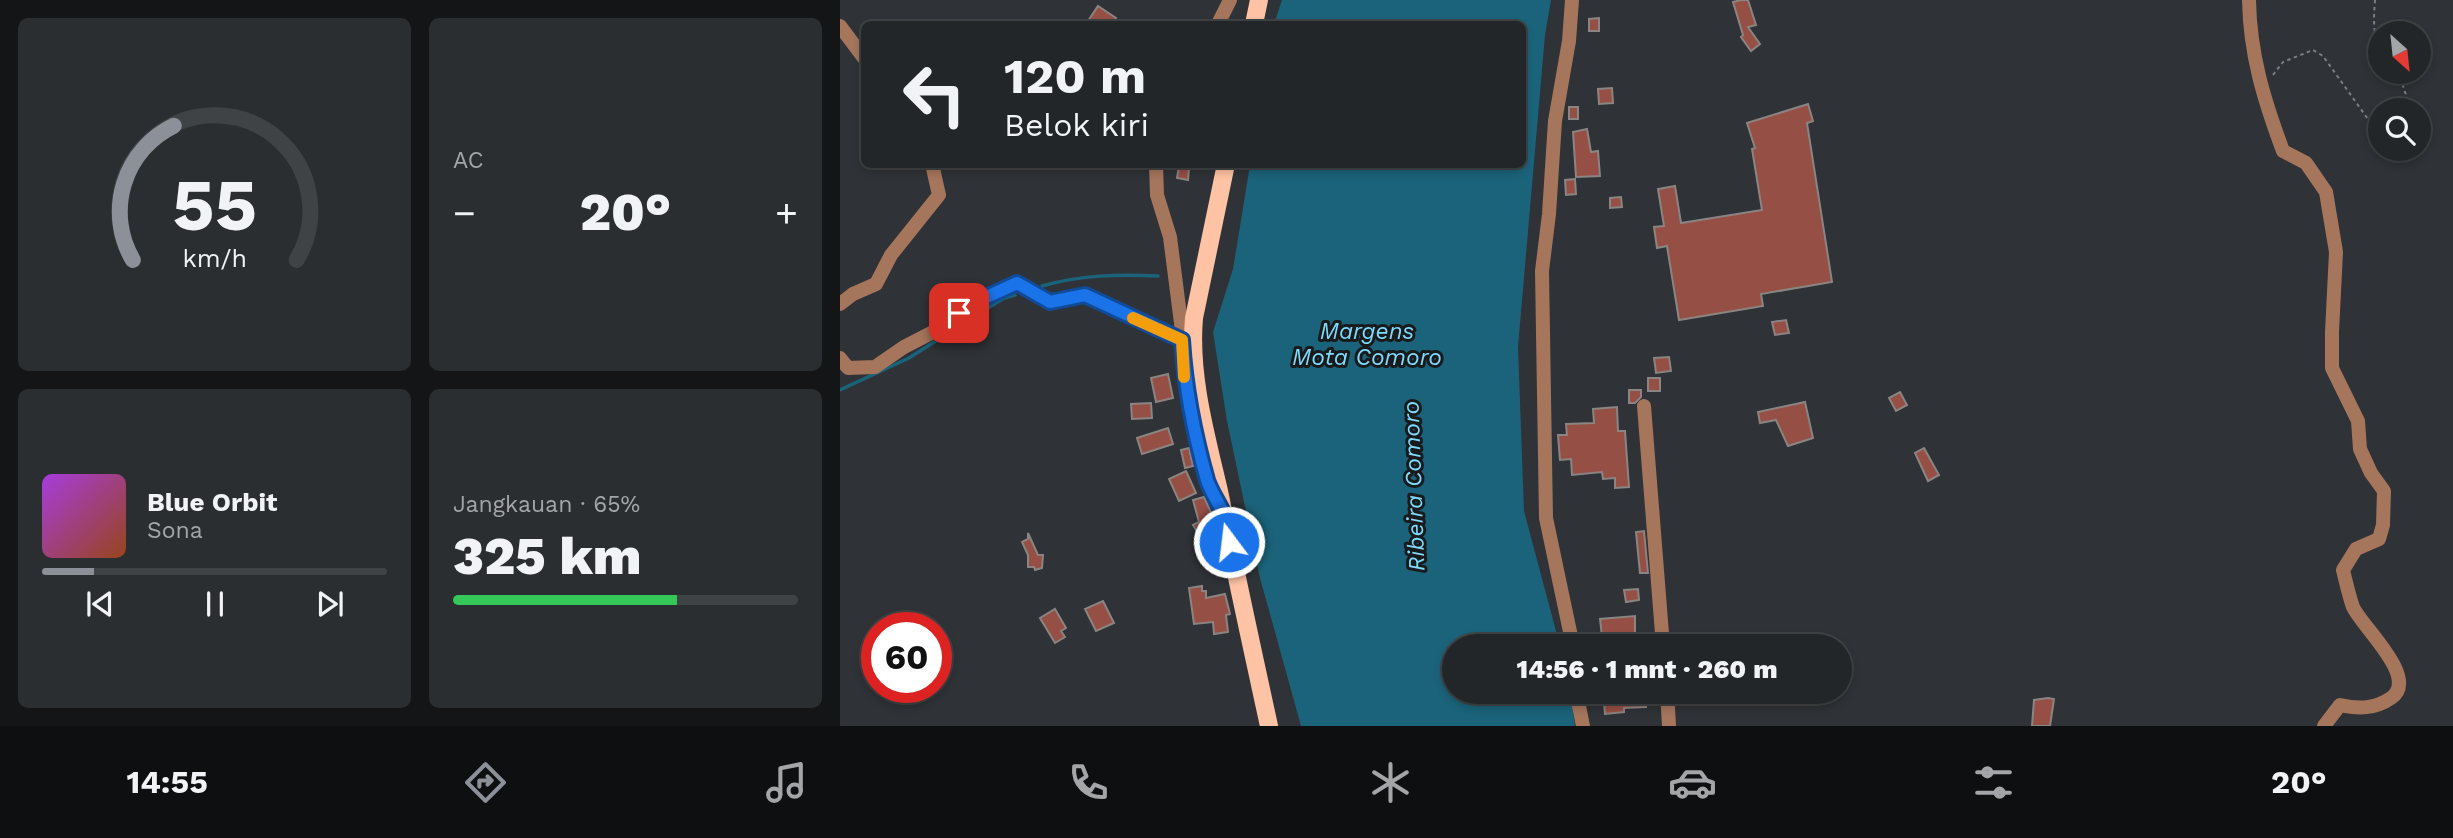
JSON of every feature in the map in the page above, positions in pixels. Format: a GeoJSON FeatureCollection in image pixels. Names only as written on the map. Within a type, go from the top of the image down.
{"type":"FeatureCollection","features":[{"type":"Feature","properties":{"kind":"main road"},"geometry":{"type":"LineString","coordinates":[[1255,21],[1259,0]]}},
{"type":"Feature","properties":{"kind":"main road"},"geometry":{"type":"LineString","coordinates":[[1225,168],[1194,318],[1192,344],[1195,376],[1269,726]]}},
{"type":"Feature","properties":{"kind":"street"},"geometry":{"type":"LineString","coordinates":[[1220,21],[1230,0]]}},
{"type":"Feature","properties":{"kind":"street"},"geometry":{"type":"LineString","coordinates":[[1570,634],[1546,518],[1542,271],[1555,121],[1569,41],[1572,0]]}},
{"type":"Feature","properties":{"kind":"street"},"geometry":{"type":"LineString","coordinates":[[2249,0],[2249,32],[2256,71],[2283,150],[2306,163],[2326,192],[2336,252],[2332,368],[2358,421],[2360,449],[2371,473],[2384,491],[2383,525],[2379,539],[2356,550],[2343,570],[2354,608],[2393,662],[2400,681],[2396,695],[2382,704],[2358,709],[2340,705],[2323,726]]}},
{"type":"Feature","properties":{"kind":"street"},"geometry":{"type":"LineString","coordinates":[[840,26],[861,54]]}},
{"type":"Feature","properties":{"kind":"street"},"geometry":{"type":"LineString","coordinates":[[840,304],[853,294],[876,284],[891,256],[939,195],[933,168]]}},
{"type":"Feature","properties":{"kind":"street"},"geometry":{"type":"LineString","coordinates":[[1156,168],[1157,195],[1170,237],[1191,419],[1208,484],[1224,515]]}},
{"type":"Feature","properties":{"kind":"street"},"geometry":{"type":"LineString","coordinates":[[840,358],[848,368],[876,367],[982,299],[1017,283],[1050,302],[1085,295],[1182,340]]}},
{"type":"Feature","properties":{"kind":"street"},"geometry":{"type":"LineString","coordinates":[[1644,406],[1662,634]]}},
{"type":"Feature","properties":{"kind":"street"},"geometry":{"type":"LineString","coordinates":[[1579,704],[1583,726]]}},
{"type":"Feature","properties":{"kind":"street"},"geometry":{"type":"LineString","coordinates":[[1668,704],[1670,726]]}},
{"type":"Feature","properties":{"kind":"path"},"geometry":{"type":"LineString","coordinates":[[2375,0],[2375,21]]}},
{"type":"Feature","properties":{"kind":"path"},"geometry":{"type":"LineString","coordinates":[[2262,90],[2283,62],[2313,50],[2323,56],[2368,119]]}},
{"type":"Feature","properties":{"kind":"water","name":"Margens Mota Comoro"},"geometry":{"type":"Polygon","coordinates":[[[1282,0],[1551,0],[1545,35],[1518,347],[1524,511],[1557,634],[1442,634],[1442,704],[1572,704],[1575,726],[1301,726],[1260,578],[1227,421],[1213,332],[1233,269],[1250,168],[1526,168],[1526,21],[1275,21],[1282,0]]]}},
{"type":"Feature","properties":{"kind":"building"},"geometry":{"type":"Polygon","coordinates":[[[1748,0],[1756,25],[1748,27],[1760,44],[1751,51],[1741,37],[1743,35],[1733,2],[1748,0]]]}},
{"type":"Feature","properties":{"kind":"building"},"geometry":{"type":"Polygon","coordinates":[[[1098,6],[1116,18],[1114,21],[1088,21],[1098,6]]]}},
{"type":"Feature","properties":{"kind":"building"},"geometry":{"type":"Polygon","coordinates":[[[1599,18],[1599,31],[1589,31],[1589,19],[1599,18]]]}},
{"type":"Feature","properties":{"kind":"building"},"geometry":{"type":"Polygon","coordinates":[[[1612,88],[1613,103],[1599,104],[1598,89],[1612,88]]]}},
{"type":"Feature","properties":{"kind":"building"},"geometry":{"type":"Polygon","coordinates":[[[1808,104],[1813,121],[1807,123],[1832,282],[1761,294],[1763,306],[1679,320],[1667,246],[1657,248],[1654,227],[1664,226],[1658,189],[1675,186],[1681,223],[1762,210],[1752,149],[1755,148],[1747,123],[1808,104]]]}},
{"type":"Feature","properties":{"kind":"building"},"geometry":{"type":"Polygon","coordinates":[[[1569,107],[1578,107],[1578,119],[1569,119],[1569,107]]]}},
{"type":"Feature","properties":{"kind":"building"},"geometry":{"type":"Polygon","coordinates":[[[1587,129],[1591,152],[1598,151],[1600,176],[1576,177],[1573,132],[1587,129]]]}},
{"type":"Feature","properties":{"kind":"building"},"geometry":{"type":"Polygon","coordinates":[[[1179,168],[1189,168],[1188,180],[1177,178],[1179,168]]]}},
{"type":"Feature","properties":{"kind":"building"},"geometry":{"type":"Polygon","coordinates":[[[1575,179],[1576,194],[1566,195],[1565,180],[1575,179]]]}},
{"type":"Feature","properties":{"kind":"building"},"geometry":{"type":"Polygon","coordinates":[[[1621,197],[1622,207],[1610,208],[1610,198],[1621,197]]]}},
{"type":"Feature","properties":{"kind":"building"},"geometry":{"type":"Polygon","coordinates":[[[1786,320],[1789,333],[1775,335],[1772,322],[1786,320]]]}},
{"type":"Feature","properties":{"kind":"building"},"geometry":{"type":"Polygon","coordinates":[[[1669,357],[1671,371],[1656,373],[1654,358],[1669,357]]]}},
{"type":"Feature","properties":{"kind":"building"},"geometry":{"type":"Polygon","coordinates":[[[1168,374],[1173,398],[1156,402],[1151,378],[1168,374]]]}},
{"type":"Feature","properties":{"kind":"building"},"geometry":{"type":"Polygon","coordinates":[[[1648,378],[1660,378],[1660,391],[1648,391],[1648,378]]]}},
{"type":"Feature","properties":{"kind":"building"},"geometry":{"type":"Polygon","coordinates":[[[1629,390],[1641,390],[1641,397],[1635,403],[1629,403],[1629,390]]]}},
{"type":"Feature","properties":{"kind":"building"},"geometry":{"type":"Polygon","coordinates":[[[1900,392],[1907,405],[1896,411],[1889,398],[1900,392]]]}},
{"type":"Feature","properties":{"kind":"building"},"geometry":{"type":"Polygon","coordinates":[[[1805,402],[1813,438],[1788,446],[1776,420],[1760,423],[1758,412],[1805,402]]]}},
{"type":"Feature","properties":{"kind":"building"},"geometry":{"type":"Polygon","coordinates":[[[1151,403],[1152,418],[1132,419],[1131,404],[1151,403]]]}},
{"type":"Feature","properties":{"kind":"building"},"geometry":{"type":"Polygon","coordinates":[[[1617,407],[1618,431],[1625,431],[1629,487],[1615,488],[1615,478],[1603,479],[1602,472],[1572,475],[1571,459],[1560,460],[1558,435],[1567,435],[1566,424],[1594,423],[1593,409],[1617,407]]]}},
{"type":"Feature","properties":{"kind":"building"},"geometry":{"type":"Polygon","coordinates":[[[1168,428],[1173,444],[1142,454],[1137,438],[1168,428]]]}},
{"type":"Feature","properties":{"kind":"building"},"geometry":{"type":"Polygon","coordinates":[[[1189,448],[1193,466],[1185,468],[1181,450],[1189,448]]]}},
{"type":"Feature","properties":{"kind":"building"},"geometry":{"type":"Polygon","coordinates":[[[1924,448],[1939,475],[1928,481],[1915,453],[1924,448]]]}},
{"type":"Feature","properties":{"kind":"building"},"geometry":{"type":"Polygon","coordinates":[[[1186,471],[1196,493],[1179,501],[1169,479],[1186,471]]]}},
{"type":"Feature","properties":{"kind":"building"},"geometry":{"type":"Polygon","coordinates":[[[1204,497],[1213,517],[1216,533],[1202,540],[1193,525],[1199,522],[1193,500],[1204,497]]]}},
{"type":"Feature","properties":{"kind":"building"},"geometry":{"type":"Polygon","coordinates":[[[1644,531],[1648,573],[1640,573],[1636,532],[1644,531]]]}},
{"type":"Feature","properties":{"kind":"building"},"geometry":{"type":"Polygon","coordinates":[[[1028,533],[1038,555],[1043,555],[1042,568],[1035,570],[1034,567],[1028,567],[1028,555],[1022,542],[1028,539],[1028,533]]]}},
{"type":"Feature","properties":{"kind":"building"},"geometry":{"type":"Polygon","coordinates":[[[1202,586],[1202,591],[1206,591],[1206,598],[1225,594],[1230,614],[1226,615],[1228,632],[1214,634],[1213,622],[1194,624],[1189,588],[1202,586]]]}},
{"type":"Feature","properties":{"kind":"building"},"geometry":{"type":"Polygon","coordinates":[[[1638,589],[1639,600],[1626,602],[1624,590],[1638,589]]]}},
{"type":"Feature","properties":{"kind":"building"},"geometry":{"type":"Polygon","coordinates":[[[1103,601],[1114,623],[1096,631],[1085,609],[1103,601]]]}},
{"type":"Feature","properties":{"kind":"building"},"geometry":{"type":"Polygon","coordinates":[[[1055,609],[1066,628],[1061,631],[1065,637],[1055,643],[1040,618],[1055,609]]]}},
{"type":"Feature","properties":{"kind":"building"},"geometry":{"type":"Polygon","coordinates":[[[1635,616],[1635,634],[1602,634],[1600,619],[1635,616]]]}},
{"type":"Feature","properties":{"kind":"building"},"geometry":{"type":"Polygon","coordinates":[[[2054,699],[2050,726],[2032,726],[2034,700],[2054,699]]]}},
{"type":"Feature","properties":{"kind":"building"},"geometry":{"type":"Polygon","coordinates":[[[1604,704],[1646,704],[1646,707],[1624,708],[1624,712],[1605,714],[1604,704]]]}},
{"type":"Feature","properties":{"kind":"waterway"},"geometry":{"type":"LineString","coordinates":[[1042,286],[1099,276],[1158,276]]}},
{"type":"Feature","properties":{"kind":"waterway"},"geometry":{"type":"LineString","coordinates":[[840,390],[909,358],[1004,298],[1015,295]]}},
{"type":"Feature","properties":{"kind":"slow traffic"},"geometry":{"type":"LineString","coordinates":[[1133,318],[1182,340],[1184,377]]}},
{"type":"Feature","properties":{"kind":"route"},"geometry":{"type":"LineString","coordinates":[[959,313],[1017,283],[1050,302],[1085,295],[1182,340],[1191,419],[1208,484],[1224,515],[1229,542]]}},
{"type":"Feature","properties":{"kind":"water label","name":"Ribeira Comoro"},"geometry":{"type":"Point","coordinates":[1414,486]}}]}
